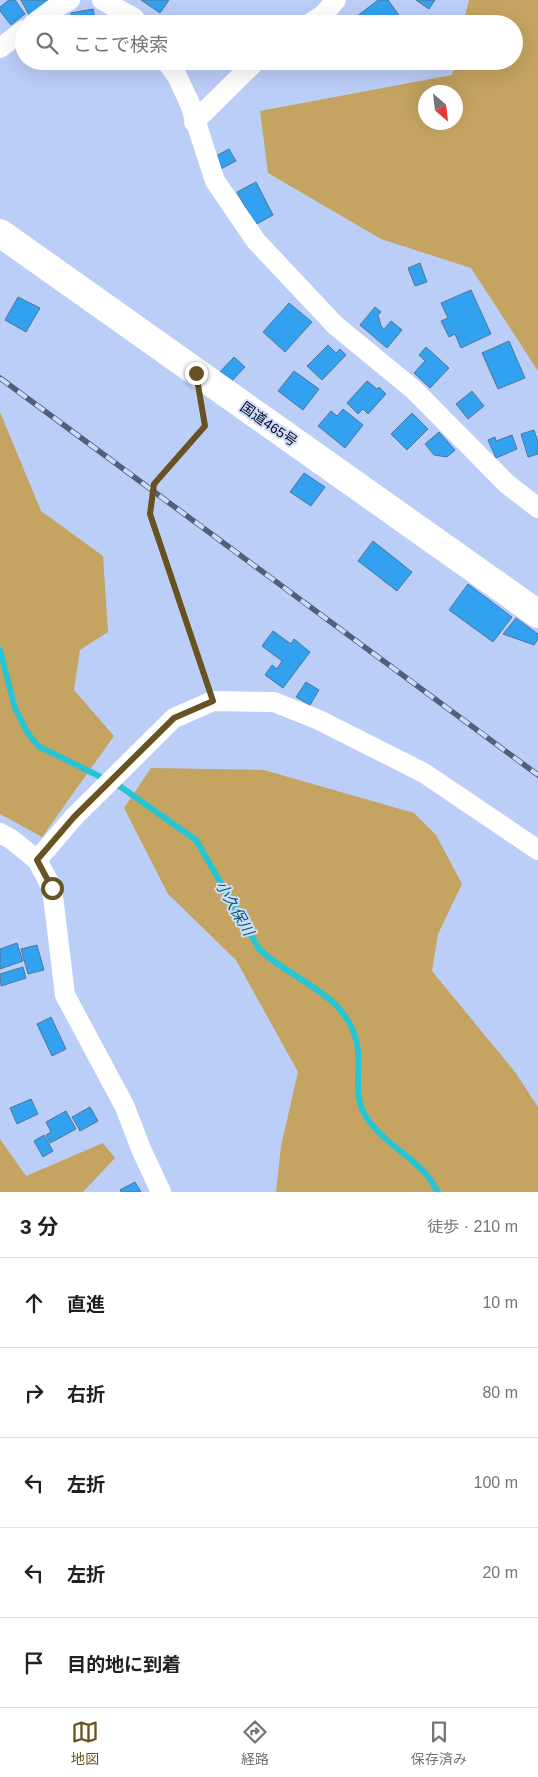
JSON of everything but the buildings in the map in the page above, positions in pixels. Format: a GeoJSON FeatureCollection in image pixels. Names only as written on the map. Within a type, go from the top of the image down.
{"type":"FeatureCollection","features":[{"type":"Feature","properties":{"kind":"highway","name":"国道465号"},"geometry":{"type":"LineString","coordinates":[[0,233],[538,614]]}},
{"type":"Feature","properties":{"kind":"street"},"geometry":{"type":"LineString","coordinates":[[45,15],[70,0]]}},
{"type":"Feature","properties":{"kind":"street"},"geometry":{"type":"LineString","coordinates":[[102,0],[129,15]]}},
{"type":"Feature","properties":{"kind":"street"},"geometry":{"type":"LineString","coordinates":[[322,15],[336,0]]}},
{"type":"Feature","properties":{"kind":"street"},"geometry":{"type":"LineString","coordinates":[[0,48],[15,37]]}},
{"type":"Feature","properties":{"kind":"street"},"geometry":{"type":"LineString","coordinates":[[173,70],[190,104],[194,122],[215,180],[256,241],[335,325],[414,390],[507,484],[538,508]]}},
{"type":"Feature","properties":{"kind":"street"},"geometry":{"type":"LineString","coordinates":[[194,122],[247,70]]}},
{"type":"Feature","properties":{"kind":"street"},"geometry":{"type":"LineString","coordinates":[[37,860],[74,817],[174,718],[213,701],[274,702],[319,720],[424,772],[538,850]]}},
{"type":"Feature","properties":{"kind":"street"},"geometry":{"type":"LineString","coordinates":[[0,834],[11,839],[37,860],[52,888],[65,995],[125,1107],[141,1149],[161,1192]]}},
{"type":"Feature","properties":{"kind":"path"},"geometry":{"type":"LineString","coordinates":[[196,373],[205,426],[154,484],[150,514],[213,701]]}},
{"type":"Feature","properties":{"kind":"shaded area"},"geometry":{"type":"Polygon","coordinates":[[[469,0],[538,0],[538,371],[471,268],[381,239],[268,173],[260,111],[452,75],[453,70],[523,70],[523,15],[465,15],[469,0]]]}},
{"type":"Feature","properties":{"kind":"shaded area"},"geometry":{"type":"Polygon","coordinates":[[[0,412],[41,511],[103,556],[108,632],[80,650],[74,690],[114,736],[42,837],[0,814],[0,412]]]}},
{"type":"Feature","properties":{"kind":"shaded area"},"geometry":{"type":"Polygon","coordinates":[[[151,768],[264,770],[414,813],[436,835],[462,884],[438,934],[432,971],[515,1072],[538,1107],[538,1192],[276,1192],[281,1146],[298,1072],[236,960],[168,894],[124,808],[151,768]]]}},
{"type":"Feature","properties":{"kind":"shaded area"},"geometry":{"type":"Polygon","coordinates":[[[0,1139],[26,1176],[103,1143],[115,1158],[83,1192],[0,1192],[0,1139]]]}},
{"type":"Feature","properties":{"kind":"waterway","name":"小久保川"},"geometry":{"type":"LineString","coordinates":[[0,650],[15,708],[27,732],[38,746],[121,787],[196,840],[259,949],[272,960],[317,989],[342,1012],[351,1027],[357,1044],[359,1098],[365,1115],[378,1132],[425,1173],[438,1192]]}},
{"type":"Feature","properties":{"kind":"railway"},"geometry":{"type":"LineString","coordinates":[[0,378],[538,775]]}},
{"type":"Feature","properties":{"kind":"route"},"geometry":{"type":"LineString","coordinates":[[52,888],[37,860],[74,817],[174,718],[213,701],[150,514],[154,484],[205,426],[196,373]]}}]}
